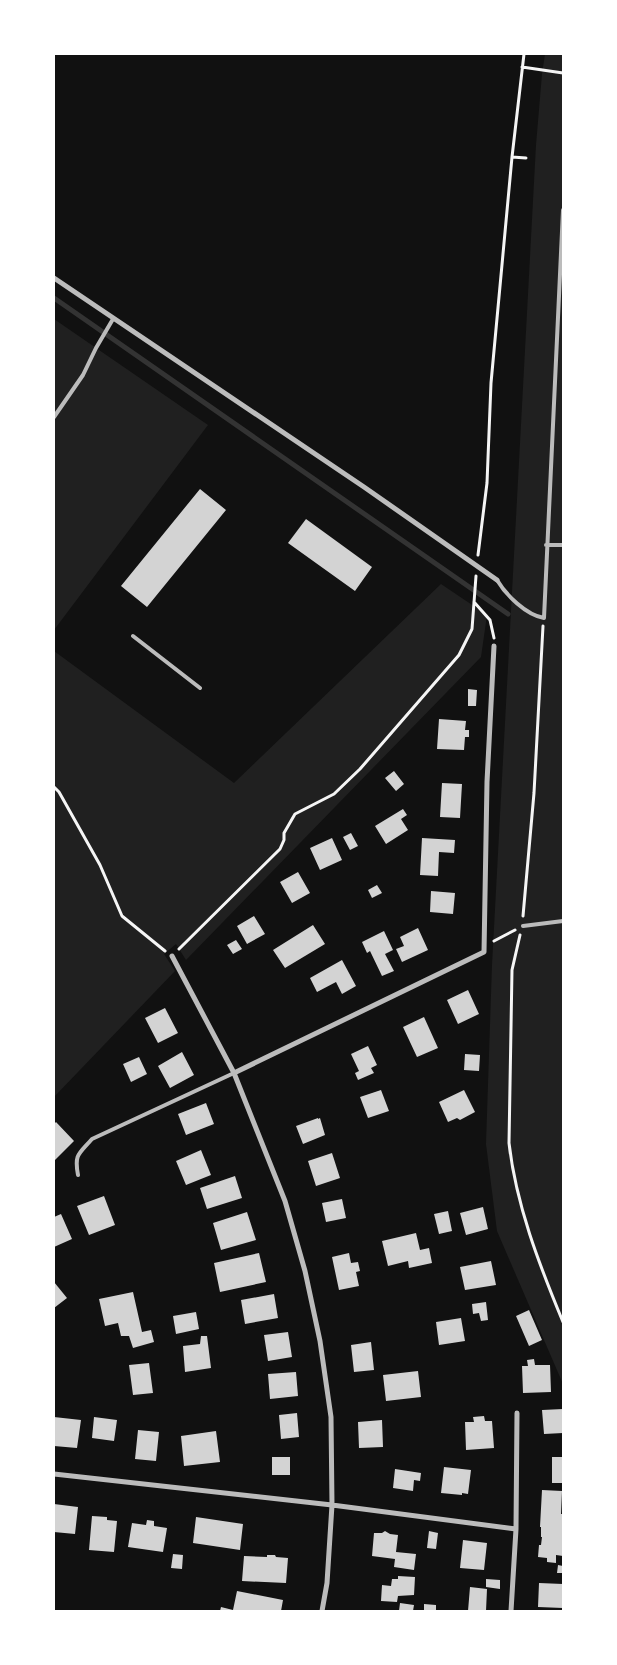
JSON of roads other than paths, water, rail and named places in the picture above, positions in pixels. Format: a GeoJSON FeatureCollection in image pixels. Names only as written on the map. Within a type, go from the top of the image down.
{"type":"FeatureCollection","features":[{"type":"Feature","properties":{"kind":"street"},"geometry":{"type":"LineString","coordinates":[[54,278],[364,487],[497,580]]}},
{"type":"Feature","properties":{"kind":"street"},"geometry":{"type":"LineString","coordinates":[[234,1073],[484,952],[488,782],[494,646]]}},
{"type":"Feature","properties":{"kind":"street"},"geometry":{"type":"LineString","coordinates":[[172,956],[234,1073],[286,1201],[305,1271],[320,1341],[331,1417],[332,1505],[328,1583],[322,1611]]}},
{"type":"Feature","properties":{"kind":"street"},"geometry":{"type":"LineString","coordinates":[[511,1611],[516,1529],[517,1413]]}},
{"type":"Feature","properties":{"kind":"street"},"geometry":{"type":"LineString","coordinates":[[54,1474],[332,1505],[516,1529]]}},
{"type":"Feature","properties":{"kind":"lane"},"geometry":{"type":"LineString","coordinates":[[497,580],[508,596],[535,617],[544,618],[563,210]]}},
{"type":"Feature","properties":{"kind":"lane"},"geometry":{"type":"LineString","coordinates":[[54,417],[83,375],[113,319]]}},
{"type":"Feature","properties":{"kind":"lane"},"geometry":{"type":"LineString","coordinates":[[546,546],[563,545]]}},
{"type":"Feature","properties":{"kind":"lane"},"geometry":{"type":"LineString","coordinates":[[134,636],[200,688]]}},
{"type":"Feature","properties":{"kind":"lane"},"geometry":{"type":"LineString","coordinates":[[523,926],[563,921]]}},
{"type":"Feature","properties":{"kind":"lane"},"geometry":{"type":"LineString","coordinates":[[78,1175],[76,1161],[79,1154],[92,1139],[234,1073]]}},
{"type":"Feature","properties":{"kind":"waterway"},"geometry":{"type":"LineString","coordinates":[[54,298],[508,614]]}}]}
